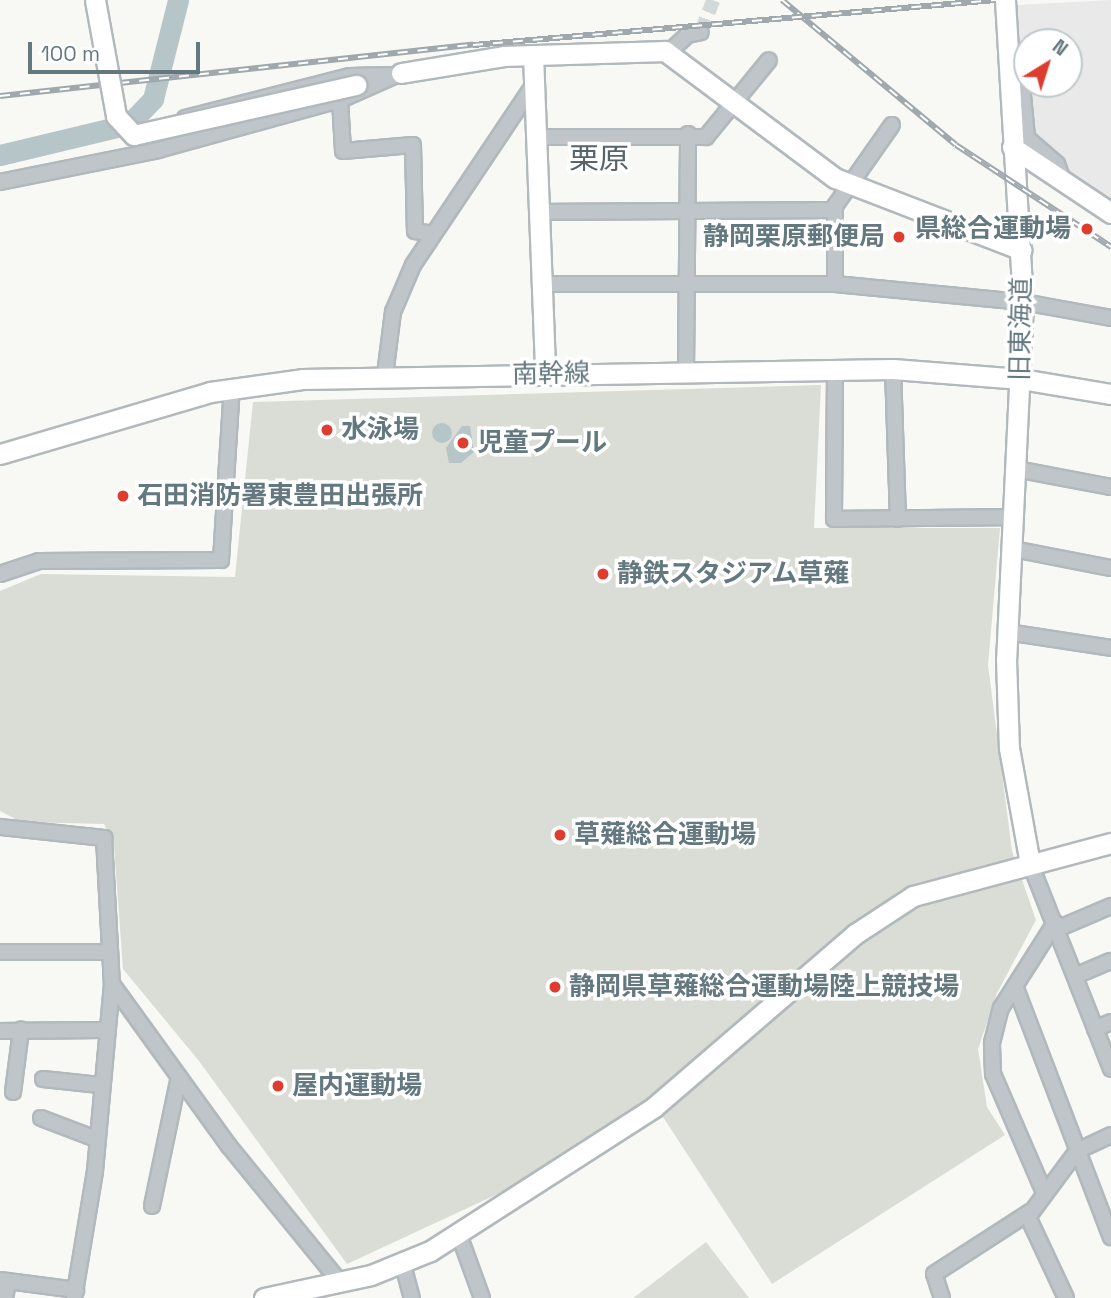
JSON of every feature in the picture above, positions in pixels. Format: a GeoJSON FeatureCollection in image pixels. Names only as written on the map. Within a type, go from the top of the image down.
{"type":"FeatureCollection","features":[{"type":"Feature","properties":{"kind":"street"},"geometry":{"type":"LineString","coordinates":[[95,0],[116,116],[134,135],[401,73]]}},
{"type":"Feature","properties":{"kind":"street"},"geometry":{"type":"LineString","coordinates":[[1005,0],[1012,147],[1022,250]]}},
{"type":"Feature","properties":{"kind":"street"},"geometry":{"type":"LineString","coordinates":[[122,158],[180,121],[213,106],[350,76],[401,73],[533,55],[628,47],[668,53],[687,35],[701,32]]}},
{"type":"Feature","properties":{"kind":"street","name":"旧東海道"},"geometry":{"type":"LineString","coordinates":[[668,53],[847,184],[1022,250],[1021,379],[1007,632],[1009,748],[1030,863]]}},
{"type":"Feature","properties":{"kind":"street"},"geometry":{"type":"LineString","coordinates":[[533,55],[545,374]]}},
{"type":"Feature","properties":{"kind":"street"},"geometry":{"type":"LineString","coordinates":[[1006,55],[1021,74],[1027,138],[1056,164],[1065,184]]}},
{"type":"Feature","properties":{"kind":"street"},"geometry":{"type":"LineString","coordinates":[[537,136],[712,135],[769,60]]}},
{"type":"Feature","properties":{"kind":"street"},"geometry":{"type":"LineString","coordinates":[[0,182],[188,142],[340,100],[401,73]]}},
{"type":"Feature","properties":{"kind":"street"},"geometry":{"type":"LineString","coordinates":[[385,375],[393,312],[433,234],[534,85]]}},
{"type":"Feature","properties":{"kind":"street"},"geometry":{"type":"LineString","coordinates":[[340,100],[342,151],[413,145],[415,231],[433,234]]}},
{"type":"Feature","properties":{"kind":"street"},"geometry":{"type":"LineString","coordinates":[[180,121],[173,135],[188,142]]}},
{"type":"Feature","properties":{"kind":"street"},"geometry":{"type":"LineString","coordinates":[[835,284],[835,210],[847,184],[892,125]]}},
{"type":"Feature","properties":{"kind":"street"},"geometry":{"type":"LineString","coordinates":[[686,372],[688,134]]}},
{"type":"Feature","properties":{"kind":"street"},"geometry":{"type":"LineString","coordinates":[[1012,147],[1111,213]]}},
{"type":"Feature","properties":{"kind":"street"},"geometry":{"type":"LineString","coordinates":[[540,212],[835,210]]}},
{"type":"Feature","properties":{"kind":"street"},"geometry":{"type":"LineString","coordinates":[[542,284],[835,284],[1023,302],[1111,318]]}},
{"type":"Feature","properties":{"kind":"street"},"geometry":{"type":"LineString","coordinates":[[893,369],[898,519]]}},
{"type":"Feature","properties":{"kind":"street","name":"南幹線"},"geometry":{"type":"LineString","coordinates":[[0,454],[232,387],[385,375],[893,369],[1021,379],[1111,394]]}},
{"type":"Feature","properties":{"kind":"street"},"geometry":{"type":"LineString","coordinates":[[835,371],[834,519],[1014,516]]}},
{"type":"Feature","properties":{"kind":"street"},"geometry":{"type":"LineString","coordinates":[[0,574],[39,561],[221,559],[232,387]]}},
{"type":"Feature","properties":{"kind":"street"},"geometry":{"type":"LineString","coordinates":[[1016,469],[1111,487]]}},
{"type":"Feature","properties":{"kind":"street"},"geometry":{"type":"LineString","coordinates":[[1013,549],[1111,568]]}},
{"type":"Feature","properties":{"kind":"street"},"geometry":{"type":"LineString","coordinates":[[1007,632],[1111,648]]}},
{"type":"Feature","properties":{"kind":"street"},"geometry":{"type":"LineString","coordinates":[[0,827],[104,838],[107,952],[112,984],[103,1030],[96,1139],[75,1294],[4,1281],[5,1298]]}},
{"type":"Feature","properties":{"kind":"street"},"geometry":{"type":"LineString","coordinates":[[270,1298],[403,1265],[458,1232],[654,1107],[885,911],[944,884],[1111,844]]}},
{"type":"Feature","properties":{"kind":"street"},"geometry":{"type":"LineString","coordinates":[[1030,863],[1111,1069]]}},
{"type":"Feature","properties":{"kind":"street"},"geometry":{"type":"LineString","coordinates":[[1043,1190],[993,1074],[995,1023],[1015,986],[1056,926],[1111,906]]}},
{"type":"Feature","properties":{"kind":"street"},"geometry":{"type":"LineString","coordinates":[[0,952],[107,952]]}},
{"type":"Feature","properties":{"kind":"street"},"geometry":{"type":"LineString","coordinates":[[1075,976],[1111,961]]}},
{"type":"Feature","properties":{"kind":"street"},"geometry":{"type":"LineString","coordinates":[[112,984],[179,1077],[340,1282]]}},
{"type":"Feature","properties":{"kind":"street"},"geometry":{"type":"LineString","coordinates":[[1015,986],[1111,1237]]}},
{"type":"Feature","properties":{"kind":"street"},"geometry":{"type":"LineString","coordinates":[[1096,1028],[1111,1022]]}},
{"type":"Feature","properties":{"kind":"street"},"geometry":{"type":"LineString","coordinates":[[13,1092],[21,1030]]}},
{"type":"Feature","properties":{"kind":"street"},"geometry":{"type":"LineString","coordinates":[[0,1031],[103,1030]]}},
{"type":"Feature","properties":{"kind":"street"},"geometry":{"type":"LineString","coordinates":[[152,1206],[179,1077]]}},
{"type":"Feature","properties":{"kind":"street"},"geometry":{"type":"LineString","coordinates":[[43,1079],[100,1085]]}},
{"type":"Feature","properties":{"kind":"street"},"geometry":{"type":"LineString","coordinates":[[41,1118],[96,1139]]}},
{"type":"Feature","properties":{"kind":"street"},"geometry":{"type":"LineString","coordinates":[[942,1298],[934,1274],[1030,1212],[1043,1190],[1077,1151],[1111,1135]]}},
{"type":"Feature","properties":{"kind":"street"},"geometry":{"type":"LineString","coordinates":[[1030,1212],[1066,1298]]}},
{"type":"Feature","properties":{"kind":"street"},"geometry":{"type":"LineString","coordinates":[[458,1232],[482,1298]]}},
{"type":"Feature","properties":{"kind":"street"},"geometry":{"type":"LineString","coordinates":[[403,1265],[412,1298]]}},
{"type":"Feature","properties":{"kind":"shaded area"},"geometry":{"type":"Polygon","coordinates":[[[1111,0],[1111,202],[1077,182],[1029,131],[1030,98],[1083,98],[1083,28],[1016,28],[1015,5],[1111,0]]]}},
{"type":"Feature","properties":{"kind":"shaded area","name":"草薙総合運動場"},"geometry":{"type":"Polygon","coordinates":[[[821,385],[814,528],[1000,528],[988,665],[1012,851],[1036,920],[997,993],[978,1049],[987,1107],[1005,1135],[772,1284],[663,1117],[347,1264],[199,1061],[123,969],[114,845],[104,824],[21,822],[0,811],[0,591],[41,574],[235,577],[253,402],[821,385]]]}},
{"type":"Feature","properties":{"kind":"shaded area"},"geometry":{"type":"Polygon","coordinates":[[[442,423],[449,426],[452,433],[449,440],[442,443],[435,440],[432,433],[435,426],[442,423]]]}},
{"type":"Feature","properties":{"kind":"shaded area","name":"児童プール"},"geometry":{"type":"Polygon","coordinates":[[[462,426],[470,426],[474,452],[461,463],[449,463],[446,448],[462,426]]]}},
{"type":"Feature","properties":{"kind":"shaded area"},"geometry":{"type":"Polygon","coordinates":[[[706,1242],[749,1298],[633,1298],[653,1283],[706,1242]]]}},
{"type":"Feature","properties":{"kind":"waterway"},"geometry":{"type":"LineString","coordinates":[[0,155],[129,124],[153,99],[178,0]]}},
{"type":"Feature","properties":{"kind":"tunnel"},"geometry":{"type":"LineString","coordinates":[[701,32],[713,0]]}},
{"type":"Feature","properties":{"kind":"railway"},"geometry":{"type":"LineString","coordinates":[[782,0],[956,145],[1111,247]]}},
{"type":"Feature","properties":{"kind":"railway"},"geometry":{"type":"LineString","coordinates":[[0,96],[473,45],[996,0]]}},
{"type":"Feature","properties":{"kind":"place","name":"県総合運動場"},"geometry":{"type":"Point","coordinates":[1087,229]}},
{"type":"Feature","properties":{"kind":"place","name":"静岡栗原郵便局"},"geometry":{"type":"Point","coordinates":[899,237]}},
{"type":"Feature","properties":{"kind":"place","name":"水泳場"},"geometry":{"type":"Point","coordinates":[327,430]}},
{"type":"Feature","properties":{"kind":"place","name":"児童プール"},"geometry":{"type":"Point","coordinates":[463,443]}},
{"type":"Feature","properties":{"kind":"place","name":"石田消防署東豊田出張所"},"geometry":{"type":"Point","coordinates":[123,496]}},
{"type":"Feature","properties":{"kind":"place","name":"静鉄スタジアム草薙"},"geometry":{"type":"Point","coordinates":[603,574]}},
{"type":"Feature","properties":{"kind":"place","name":"草薙総合運動場"},"geometry":{"type":"Point","coordinates":[560,835]}},
{"type":"Feature","properties":{"kind":"place","name":"静岡県草薙総合運動場陸上競技場"},"geometry":{"type":"Point","coordinates":[555,987]}},
{"type":"Feature","properties":{"kind":"place","name":"屋内運動場"},"geometry":{"type":"Point","coordinates":[278,1086]}},
{"type":"Feature","properties":{"kind":"district","name":"栗原"},"geometry":{"type":"Point","coordinates":[599,159]}}]}
